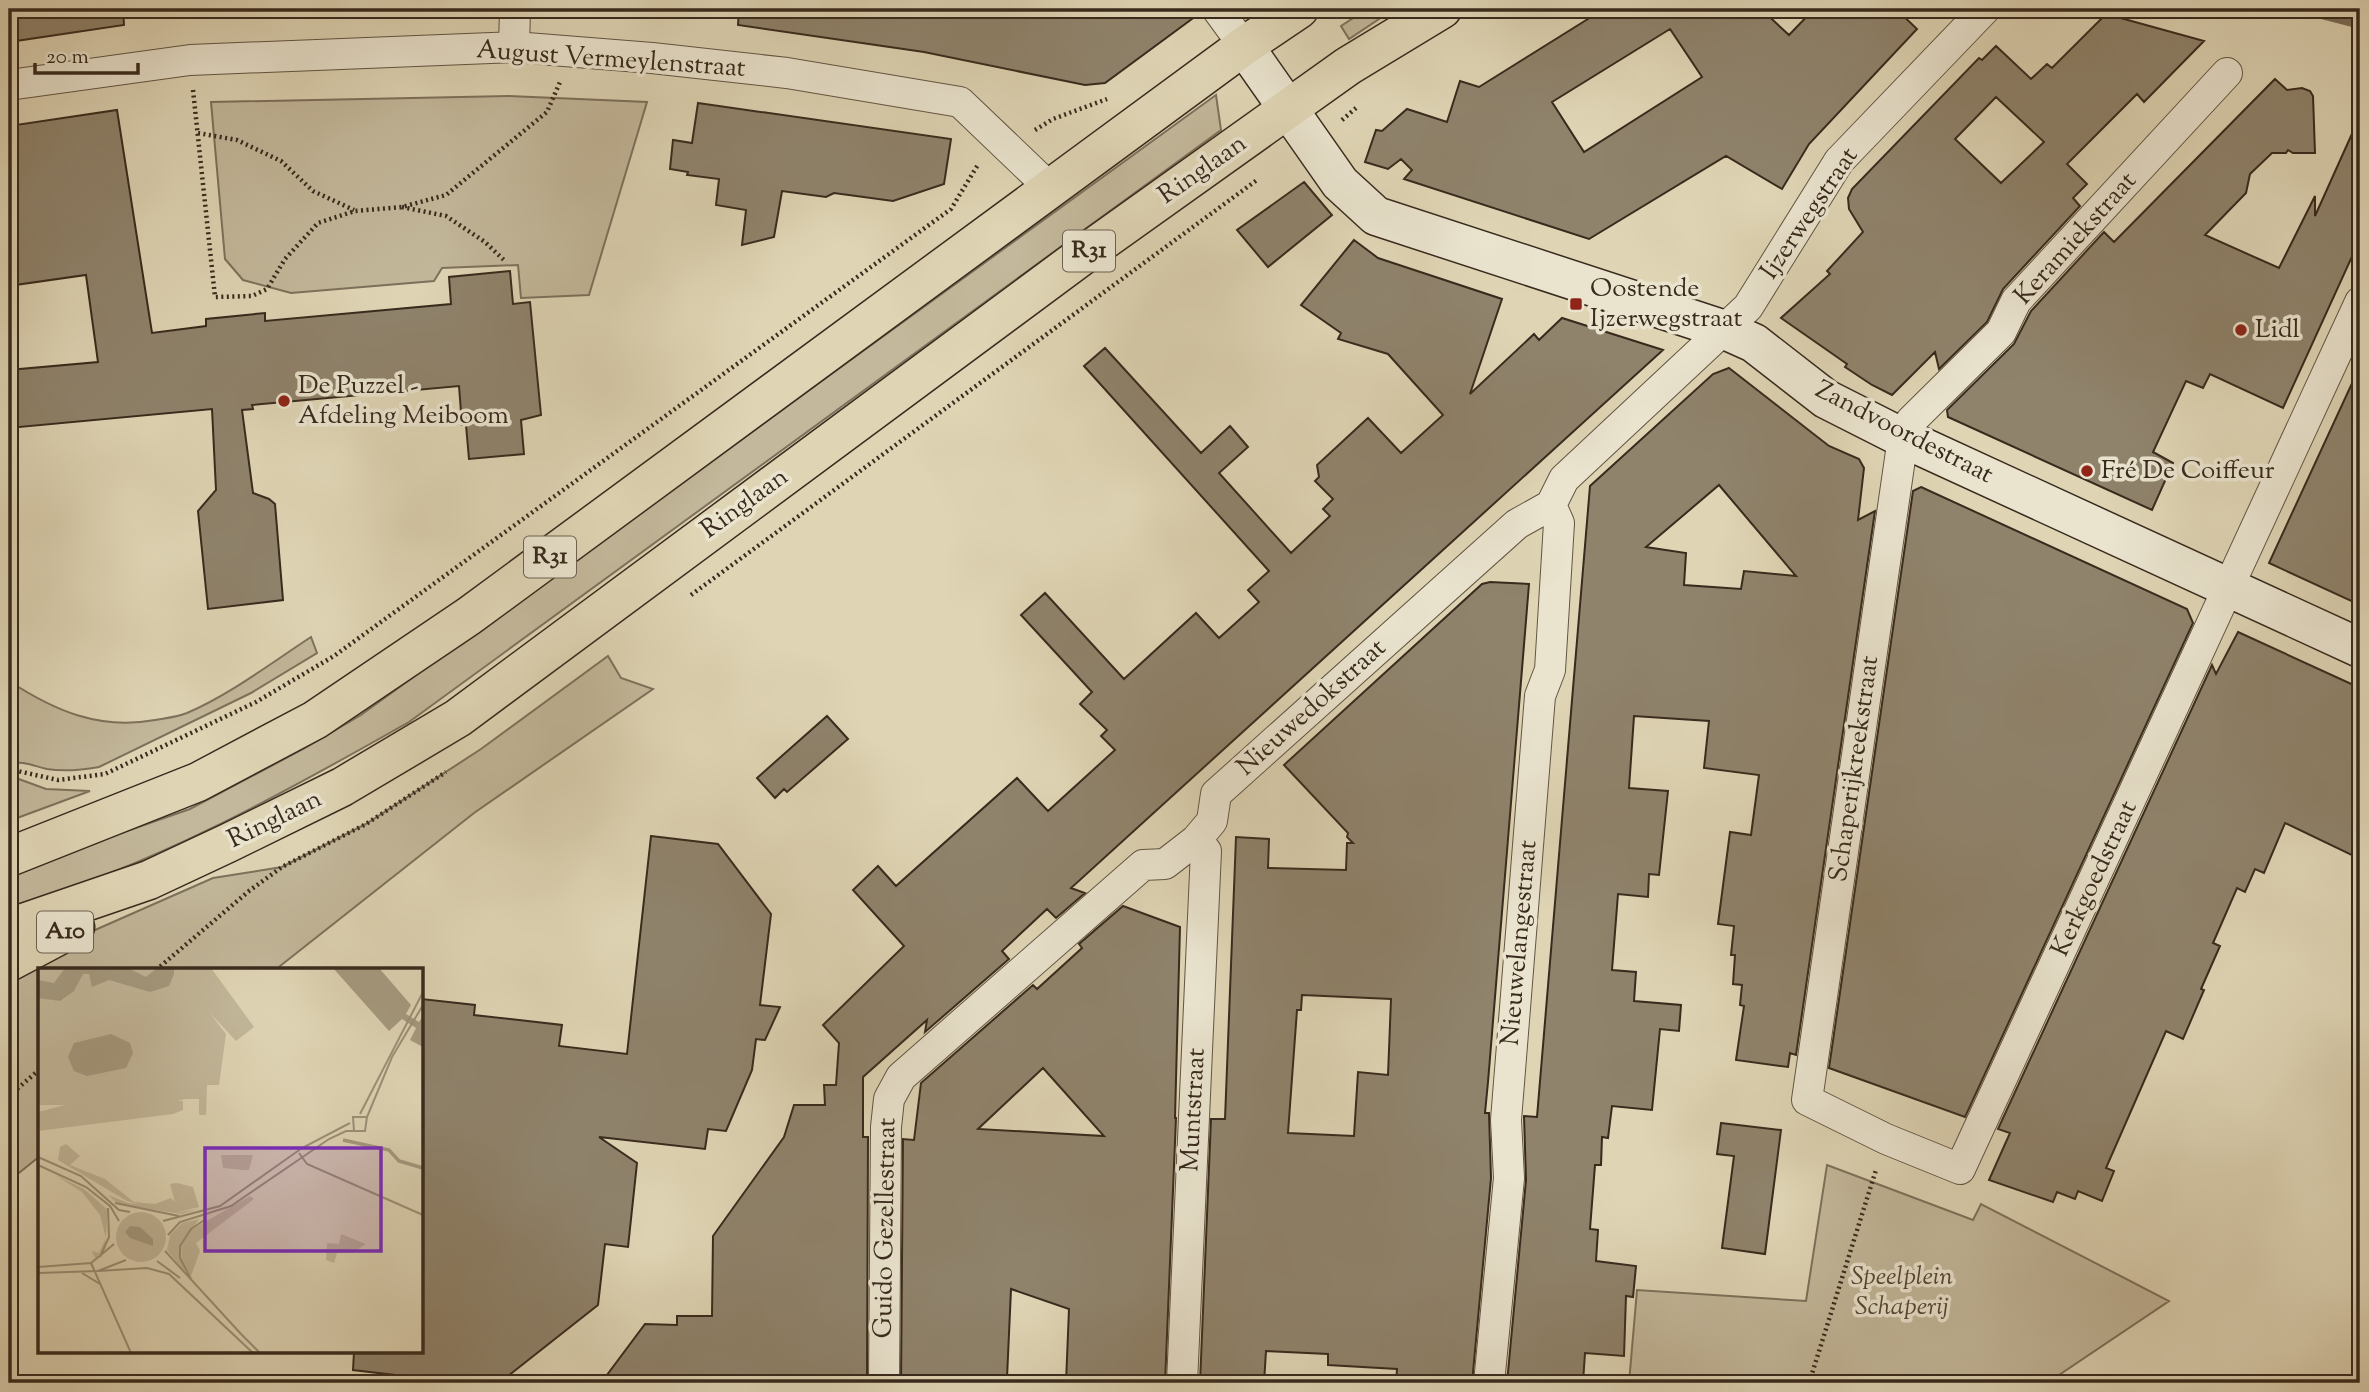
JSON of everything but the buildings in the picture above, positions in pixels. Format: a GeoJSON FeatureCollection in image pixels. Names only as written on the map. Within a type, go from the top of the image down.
{"type":"FeatureCollection","features":[{"type":"Feature","properties":{"kind":"main road","name":"R31"},"geometry":{"type":"LineString","coordinates":[[9,857],[198,782],[315,720],[469,616],[1244,46],[1299,9]]}},
{"type":"Feature","properties":{"kind":"main road","name":"Ringlaan"},"geometry":{"type":"LineString","coordinates":[[9,928],[149,880],[342,787],[458,718],[1083,255],[1348,66],[1442,9]]}},
{"type":"Feature","properties":{"kind":"main road","name":"Zandvoordestraat"},"geometry":{"type":"LineString","coordinates":[[1244,46],[1340,183],[1376,216],[1725,330],[1754,342],[1826,399],[1903,438],[2360,648]]}},
{"type":"Feature","properties":{"kind":"main road","name":"A10"},"geometry":{"type":"LineString","coordinates":[[9,962],[122,904],[149,880]]}},
{"type":"Feature","properties":{"kind":"street"},"geometry":{"type":"LineString","coordinates":[[514,47],[515,9]]}},
{"type":"Feature","properties":{"kind":"street"},"geometry":{"type":"LineString","coordinates":[[1217,9],[1244,46]]}},
{"type":"Feature","properties":{"kind":"street","name":"Ijzerwegstraat"},"geometry":{"type":"LineString","coordinates":[[1725,330],[1748,307],[1839,161],[1985,9]]}},
{"type":"Feature","properties":{"kind":"street","name":"August Vermeylenstraat"},"geometry":{"type":"LineString","coordinates":[[9,85],[190,60],[514,47],[787,73],[960,102],[1051,189]]}},
{"type":"Feature","properties":{"kind":"street","name":"Keramiekstraat"},"geometry":{"type":"LineString","coordinates":[[1903,438],[1912,421],[2001,332],[2016,301],[2227,73]]}},
{"type":"Feature","properties":{"kind":"street","name":"Kerkgoedstraat"},"geometry":{"type":"LineString","coordinates":[[1886,1139],[1960,1169],[2360,302]]}},
{"type":"Feature","properties":{"kind":"street"},"geometry":{"type":"LineString","coordinates":[[1551,505],[1564,479],[1725,330]]}},
{"type":"Feature","properties":{"kind":"street","name":"Schaperijkreekstraat"},"geometry":{"type":"LineString","coordinates":[[1886,1139],[1807,1100],[1903,438]]}},
{"type":"Feature","properties":{"kind":"street","name":"Nieuwedokstraat"},"geometry":{"type":"LineString","coordinates":[[901,1077],[1143,865],[1165,864],[1196,840],[1212,821],[1216,794],[1517,524],[1551,505]]}},
{"type":"Feature","properties":{"kind":"street","name":"Nieuwelangestraat"},"geometry":{"type":"LineString","coordinates":[[1489,1383],[1509,1178],[1506,1120],[1540,696],[1550,670],[1559,523],[1551,505]]}},
{"type":"Feature","properties":{"kind":"street","name":"Muntstraat"},"geometry":{"type":"LineString","coordinates":[[1182,1383],[1206,851],[1196,840]]}},
{"type":"Feature","properties":{"kind":"street","name":"Guido Gezellestraat"},"geometry":{"type":"LineString","coordinates":[[884,1383],[886,1127],[889,1099],[901,1077]]}},
{"type":"Feature","properties":{"kind":"path"},"geometry":{"type":"LineString","coordinates":[[190,60],[215,297],[252,296],[267,289],[285,259],[318,223],[355,211],[402,207],[446,195],[547,111],[573,52]]}},
{"type":"Feature","properties":{"kind":"path"},"geometry":{"type":"LineString","coordinates":[[10,770],[58,780],[105,774],[256,702],[334,656],[951,209],[978,165],[1005,146],[1054,119],[1114,96]]}},
{"type":"Feature","properties":{"kind":"path"},"geometry":{"type":"LineString","coordinates":[[198,133],[237,141],[281,161],[313,191],[355,211]]}},
{"type":"Feature","properties":{"kind":"path"},"geometry":{"type":"LineString","coordinates":[[402,207],[446,216],[485,242],[506,262]]}},
{"type":"Feature","properties":{"kind":"path"},"geometry":{"type":"LineString","coordinates":[[9,1096],[38,1071]]}},
{"type":"Feature","properties":{"kind":"path"},"geometry":{"type":"LineString","coordinates":[[1809,1383],[1886,1139]]}},
{"type":"Feature","properties":{"kind":"path"},"geometry":{"type":"LineString","coordinates":[[1767,1383],[1768,1378],[1784,1383]]}},
{"type":"Feature","properties":{"kind":"green space"},"geometry":{"type":"Polygon","coordinates":[[[1367,9],[1394,9],[1349,39],[1341,26],[1367,9]]]}},
{"type":"Feature","properties":{"kind":"green space"},"geometry":{"type":"Polygon","coordinates":[[[1216,95],[1221,130],[409,722],[214,827],[114,872],[9,908],[9,872],[190,809],[361,715],[1216,95]]]}},
{"type":"Feature","properties":{"kind":"green space"},"geometry":{"type":"Polygon","coordinates":[[[509,96],[647,102],[589,295],[521,298],[518,265],[442,268],[434,281],[291,293],[243,280],[225,259],[211,102],[509,96]]]}},
{"type":"Feature","properties":{"kind":"green space"},"geometry":{"type":"Polygon","coordinates":[[[311,637],[317,653],[251,693],[99,767],[60,770],[23,763],[9,764],[9,681],[43,701],[78,716],[115,722],[155,720],[183,714],[203,705],[311,637]]]}},
{"type":"Feature","properties":{"kind":"green space"},"geometry":{"type":"Polygon","coordinates":[[[608,656],[621,678],[653,689],[474,813],[278,968],[38,968],[38,1158],[9,1181],[9,972],[36,956],[213,878],[282,867],[366,824],[481,749],[608,656]]]}},
{"type":"Feature","properties":{"kind":"green space"},"geometry":{"type":"Polygon","coordinates":[[[16,778],[46,789],[90,791],[9,821],[9,781],[16,778]]]}},
{"type":"Feature","properties":{"kind":"green space","name":"Speelplein Schaperij"},"geometry":{"type":"Polygon","coordinates":[[[1827,1165],[1973,1220],[1981,1204],[2169,1301],[2047,1383],[1629,1383],[1637,1290],[1806,1301],[1827,1165]]]}},
{"type":"Feature","properties":{"kind":"waterway"},"geometry":{"type":"LineString","coordinates":[[2302,9],[2360,24]]}},
{"type":"Feature","properties":{"kind":"place","name":"Oostende Ijzerwegstraat"},"geometry":{"type":"Point","coordinates":[1576,304]}},
{"type":"Feature","properties":{"kind":"place","name":"Lidl"},"geometry":{"type":"Point","coordinates":[2241,330]}},
{"type":"Feature","properties":{"kind":"place","name":"De Puzzel - Afdeling Meiboom"},"geometry":{"type":"Point","coordinates":[284,401]}},
{"type":"Feature","properties":{"kind":"place","name":"Fré De Coiffeur"},"geometry":{"type":"Point","coordinates":[2087,471]}}]}
